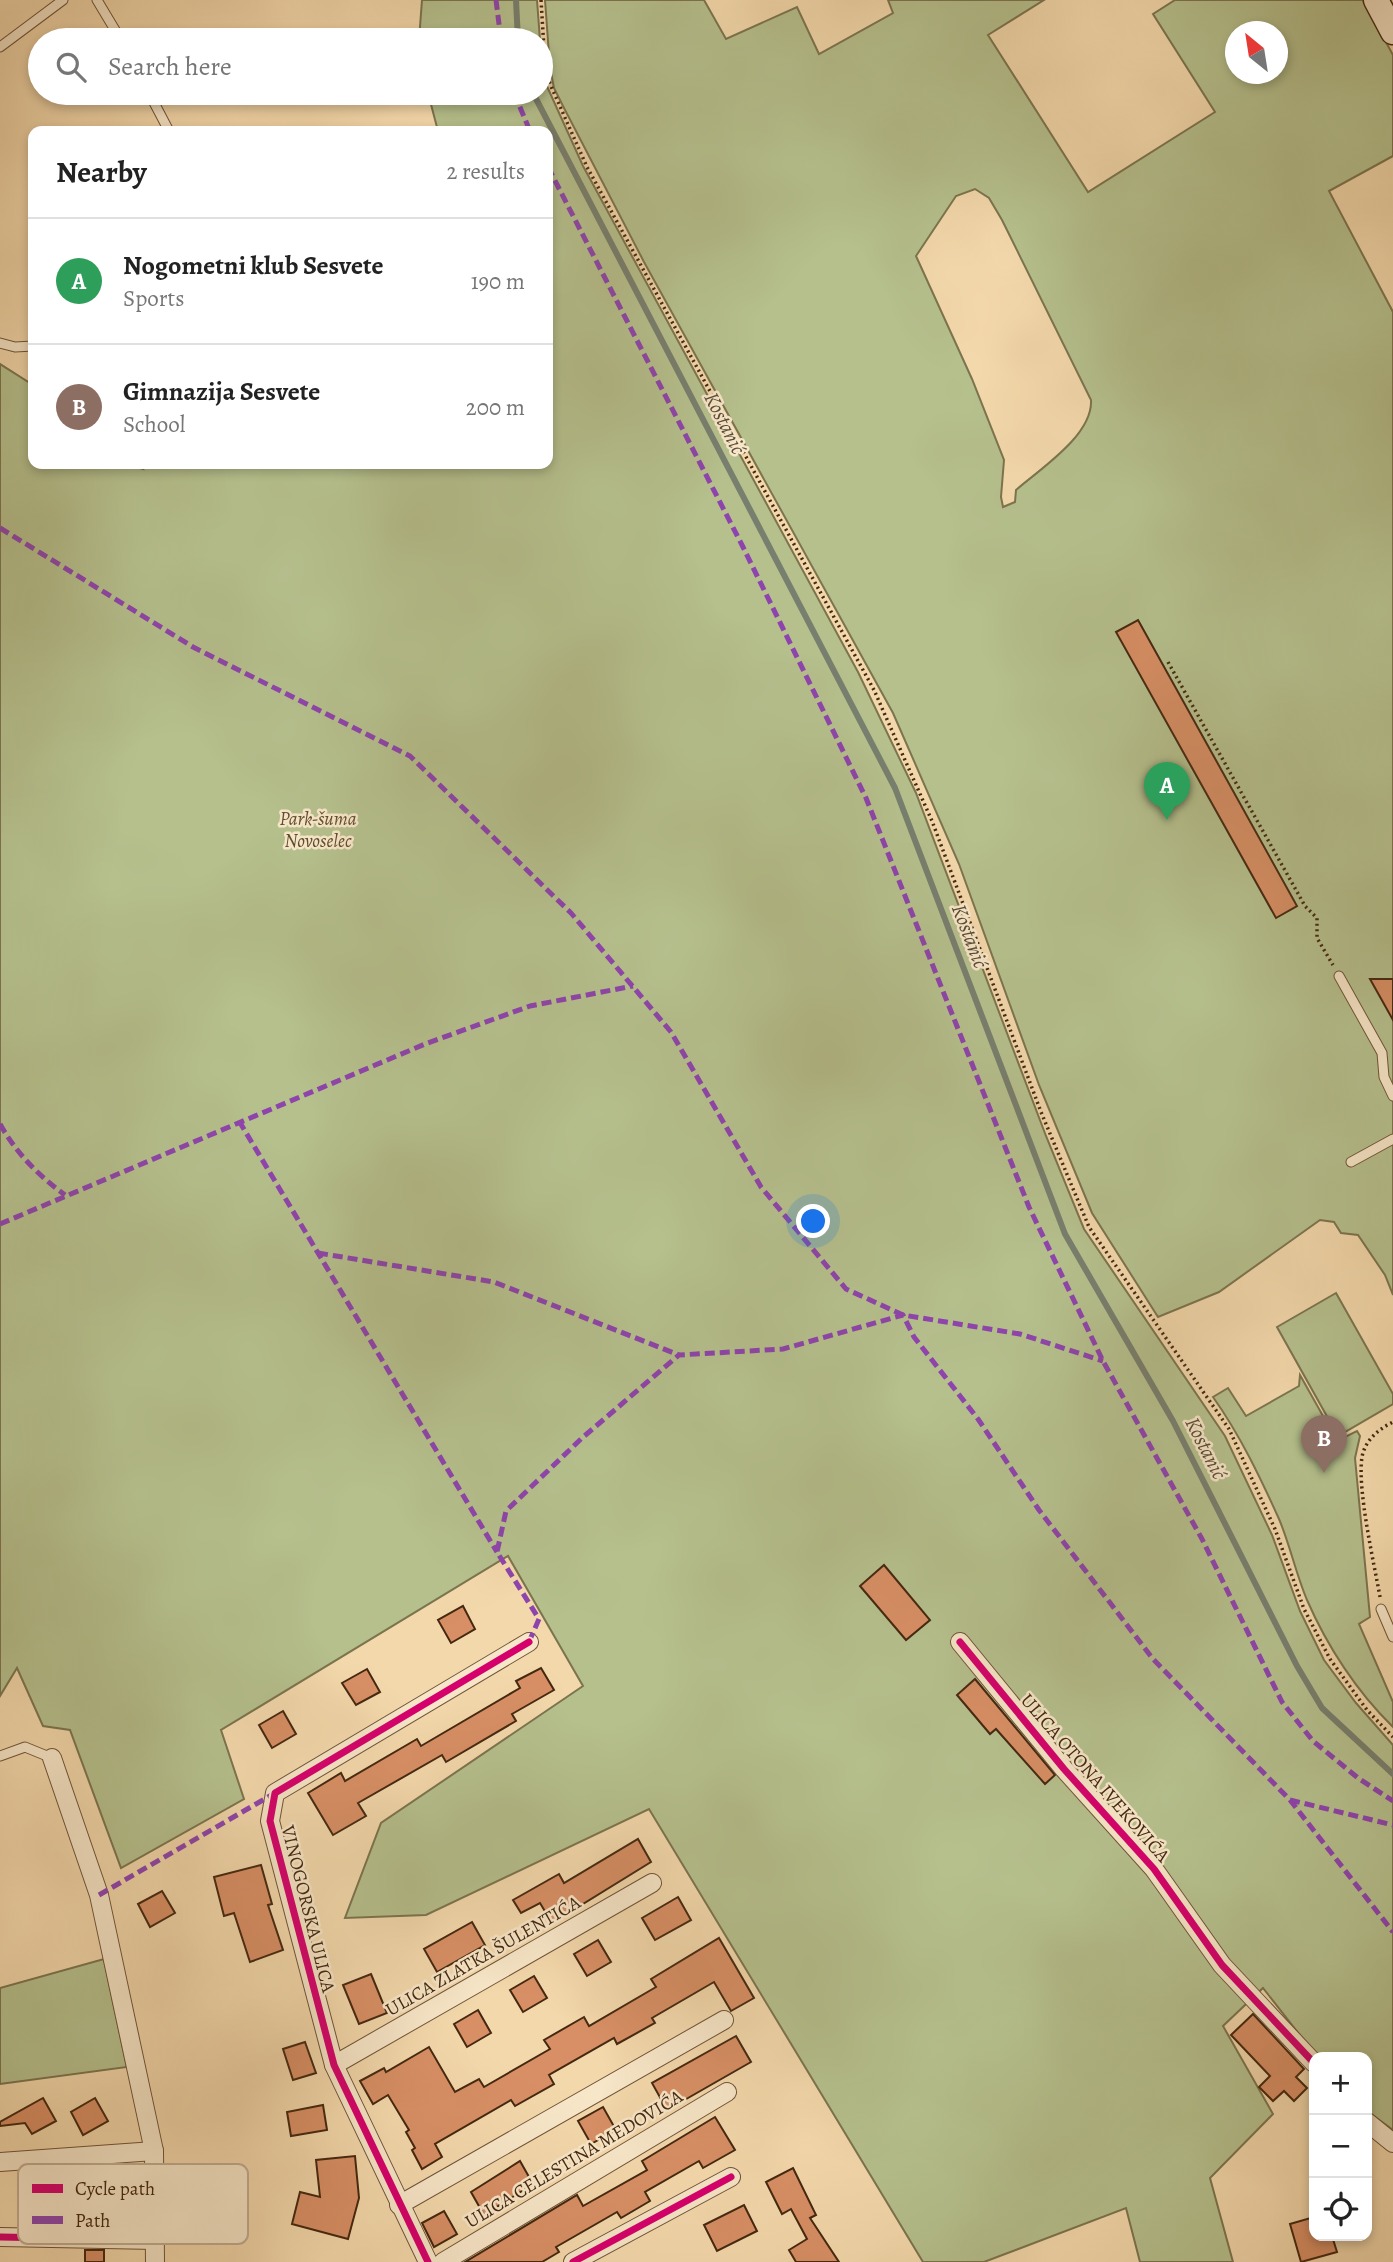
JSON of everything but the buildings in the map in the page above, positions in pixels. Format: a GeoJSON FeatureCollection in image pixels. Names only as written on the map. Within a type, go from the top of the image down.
{"type":"FeatureCollection","features":[{"type":"Feature","properties":{"kind":"main road"},"geometry":{"type":"LineString","coordinates":[[1376,0],[1393,32]]}},
{"type":"Feature","properties":{"kind":"street","name":"VINOGORSKA ULICA"},"geometry":{"type":"LineString","coordinates":[[428,2262],[334,2065],[270,1821],[275,1793],[529,1642]]}},
{"type":"Feature","properties":{"kind":"street","name":"ULICA OTONA IVEKOVIĆA"},"geometry":{"type":"LineString","coordinates":[[960,1642],[1064,1769],[1154,1868],[1222,1965],[1309,2058]]}},
{"type":"Feature","properties":{"kind":"street"},"geometry":{"type":"LineString","coordinates":[[52,1758],[99,1895],[154,2151],[154,2164]]}},
{"type":"Feature","properties":{"kind":"street","name":"ULICA ZLATKA ŠULENTIĆA"},"geometry":{"type":"LineString","coordinates":[[334,2065],[652,1883]]}},
{"type":"Feature","properties":{"kind":"street"},"geometry":{"type":"LineString","coordinates":[[399,2205],[724,2020]]}},
{"type":"Feature","properties":{"kind":"street","name":"ULICA CELESTINA MEDOVIĆA"},"geometry":{"type":"LineString","coordinates":[[443,2262],[727,2092]]}},
{"type":"Feature","properties":{"kind":"street"},"geometry":{"type":"LineString","coordinates":[[1372,2126],[1393,2143]]}},
{"type":"Feature","properties":{"kind":"street"},"geometry":{"type":"LineString","coordinates":[[0,2162],[154,2151]]}},
{"type":"Feature","properties":{"kind":"street"},"geometry":{"type":"LineString","coordinates":[[573,2262],[731,2178]]}},
{"type":"Feature","properties":{"kind":"street"},"geometry":{"type":"LineString","coordinates":[[0,2237],[18,2237]]}},
{"type":"Feature","properties":{"kind":"street"},"geometry":{"type":"LineString","coordinates":[[155,2262],[156,2244]]}},
{"type":"Feature","properties":{"kind":"lane"},"geometry":{"type":"LineString","coordinates":[[0,47],[63,0]]}},
{"type":"Feature","properties":{"kind":"lane"},"geometry":{"type":"LineString","coordinates":[[97,0],[114,28]]}},
{"type":"Feature","properties":{"kind":"lane"},"geometry":{"type":"LineString","coordinates":[[155,105],[166,126]]}},
{"type":"Feature","properties":{"kind":"lane"},"geometry":{"type":"LineString","coordinates":[[0,343],[15,347],[28,346]]}},
{"type":"Feature","properties":{"kind":"lane"},"geometry":{"type":"LineString","coordinates":[[1339,976],[1382,1053],[1384,1077],[1393,1096]]}},
{"type":"Feature","properties":{"kind":"lane"},"geometry":{"type":"LineString","coordinates":[[1351,1161],[1393,1139]]}},
{"type":"Feature","properties":{"kind":"lane"},"geometry":{"type":"LineString","coordinates":[[1381,1609],[1393,1637]]}},
{"type":"Feature","properties":{"kind":"lane"},"geometry":{"type":"LineString","coordinates":[[0,1756],[25,1747],[52,1758]]}},
{"type":"Feature","properties":{"kind":"path"},"geometry":{"type":"LineString","coordinates":[[541,0],[543,28]]}},
{"type":"Feature","properties":{"kind":"path"},"geometry":{"type":"LineString","coordinates":[[553,91],[558,108],[587,167],[874,690],[932,821],[1041,1112],[1089,1227],[1228,1429],[1275,1529],[1304,1609],[1330,1659],[1367,1710],[1393,1737]]}},
{"type":"Feature","properties":{"kind":"path"},"geometry":{"type":"LineString","coordinates":[[1168,662],[1305,906],[1317,918],[1317,938],[1339,976]]}},
{"type":"Feature","properties":{"kind":"path"},"geometry":{"type":"LineString","coordinates":[[1381,1609],[1362,1482],[1362,1457],[1367,1444],[1379,1429],[1393,1422]]}},
{"type":"Feature","properties":{"kind":"green space"},"geometry":{"type":"Polygon","coordinates":[[[422,0],[537,0],[539,28],[420,28],[422,0]]]}},
{"type":"Feature","properties":{"kind":"green space"},"geometry":{"type":"Polygon","coordinates":[[[545,0],[704,0],[726,39],[797,7],[819,54],[893,13],[888,0],[1044,0],[988,35],[1088,192],[1215,112],[1153,14],[1175,0],[1363,0],[1393,55],[1393,156],[1329,191],[1393,312],[1393,1295],[1385,1275],[1358,1235],[1341,1233],[1334,1222],[1320,1220],[1219,1292],[1158,1317],[1092,1213],[1039,1085],[959,864],[893,713],[644,262],[554,88],[553,28],[547,28],[545,0]],[[975,189],[956,196],[916,256],[972,379],[1004,460],[1001,497],[1003,507],[1015,502],[1016,490],[1051,462],[1084,426],[1091,400],[989,198],[975,189]]]}},
{"type":"Feature","properties":{"kind":"green space","name":"Park-šuma Novoselec"},"geometry":{"type":"Polygon","coordinates":[[[553,100],[583,166],[858,672],[916,793],[1084,1229],[1225,1436],[1272,1535],[1300,1611],[1324,1660],[1356,1703],[1393,1745],[1393,2130],[1372,2115],[1372,2052],[1313,2052],[1263,1988],[1223,2026],[1273,2114],[1210,2178],[1233,2262],[1140,2262],[1126,2208],[984,2262],[923,2262],[649,1809],[426,1915],[345,1918],[381,1823],[583,1686],[508,1556],[221,1730],[244,1799],[121,1868],[70,1730],[43,1726],[17,1668],[0,1696],[0,364],[28,382],[28,469],[553,469],[553,126],[437,126],[431,105],[553,105],[553,100]]]}},
{"type":"Feature","properties":{"kind":"green space"},"geometry":{"type":"Polygon","coordinates":[[[1336,1293],[1393,1394],[1393,1404],[1338,1436],[1277,1327],[1336,1293]]]}},
{"type":"Feature","properties":{"kind":"green space"},"geometry":{"type":"Polygon","coordinates":[[[1300,1375],[1337,1441],[1357,1431],[1360,1436],[1355,1458],[1370,1617],[1359,1624],[1393,1702],[1393,1727],[1355,1684],[1324,1634],[1307,1600],[1272,1503],[1241,1441],[1213,1397],[1228,1388],[1246,1416],[1299,1386],[1300,1375]]]}},
{"type":"Feature","properties":{"kind":"green space"},"geometry":{"type":"Polygon","coordinates":[[[104,1959],[127,2067],[0,2084],[0,1988],[104,1959]]]}},
{"type":"Feature","properties":{"kind":"waterway","name":"Kostanić"},"geometry":{"type":"LineString","coordinates":[[516,0],[517,28]]}},
{"type":"Feature","properties":{"kind":"waterway","name":"Kostanić"},"geometry":{"type":"LineString","coordinates":[[539,105],[550,126]]}},
{"type":"Feature","properties":{"kind":"waterway","name":"Kostanić"},"geometry":{"type":"LineString","coordinates":[[553,131],[895,788],[1065,1234],[1173,1421],[1297,1666],[1322,1708],[1393,1774]]}},
{"type":"Feature","properties":{"kind":"marked path"},"geometry":{"type":"LineString","coordinates":[[496,0],[500,28]]}},
{"type":"Feature","properties":{"kind":"marked path"},"geometry":{"type":"LineString","coordinates":[[519,105],[528,126]]}},
{"type":"Feature","properties":{"kind":"marked path"},"geometry":{"type":"LineString","coordinates":[[553,177],[743,547],[866,798],[1029,1207],[1103,1361],[1202,1539],[1282,1702],[1313,1741],[1358,1778],[1393,1801]]}},
{"type":"Feature","properties":{"kind":"marked path"},"geometry":{"type":"LineString","coordinates":[[0,528],[193,647],[410,756],[571,913],[671,1032],[761,1187],[846,1289],[903,1315],[1020,1334],[1103,1361]]}},
{"type":"Feature","properties":{"kind":"marked path"},"geometry":{"type":"LineString","coordinates":[[0,1224],[425,1044],[530,1006],[633,986]]}},
{"type":"Feature","properties":{"kind":"marked path"},"geometry":{"type":"LineString","coordinates":[[239,1121],[497,1552]]}},
{"type":"Feature","properties":{"kind":"marked path"},"geometry":{"type":"LineString","coordinates":[[0,1124],[29,1163],[65,1195]]}},
{"type":"Feature","properties":{"kind":"marked path"},"geometry":{"type":"LineString","coordinates":[[318,1253],[494,1282],[679,1355]]}},
{"type":"Feature","properties":{"kind":"marked path"},"geometry":{"type":"LineString","coordinates":[[529,1642],[539,1619],[497,1552],[506,1511],[582,1438],[679,1355],[783,1349],[903,1315],[914,1337],[978,1419],[1039,1510],[1153,1659],[1290,1800],[1393,1932]]}},
{"type":"Feature","properties":{"kind":"marked path"},"geometry":{"type":"LineString","coordinates":[[99,1895],[275,1793]]}},
{"type":"Feature","properties":{"kind":"marked path"},"geometry":{"type":"LineString","coordinates":[[1290,1800],[1393,1825]]}},
{"type":"Feature","properties":{"kind":"cycle path"},"geometry":{"type":"LineString","coordinates":[[428,2262],[334,2065],[270,1821],[275,1793],[529,1642]]}},
{"type":"Feature","properties":{"kind":"cycle path"},"geometry":{"type":"LineString","coordinates":[[960,1642],[1064,1769],[1154,1869],[1222,1965],[1309,2058]]}},
{"type":"Feature","properties":{"kind":"cycle path"},"geometry":{"type":"LineString","coordinates":[[573,2262],[731,2177]]}},
{"type":"Feature","properties":{"kind":"cycle path"},"geometry":{"type":"LineString","coordinates":[[0,2237],[18,2237]]}},
{"type":"Feature","properties":{"kind":"place","name":"Nogometni klub Sesvete"},"geometry":{"type":"Point","coordinates":[1167,820]}},
{"type":"Feature","properties":{"kind":"place","name":"Gimnazija Sesvete"},"geometry":{"type":"Point","coordinates":[1324,1473]}}]}
